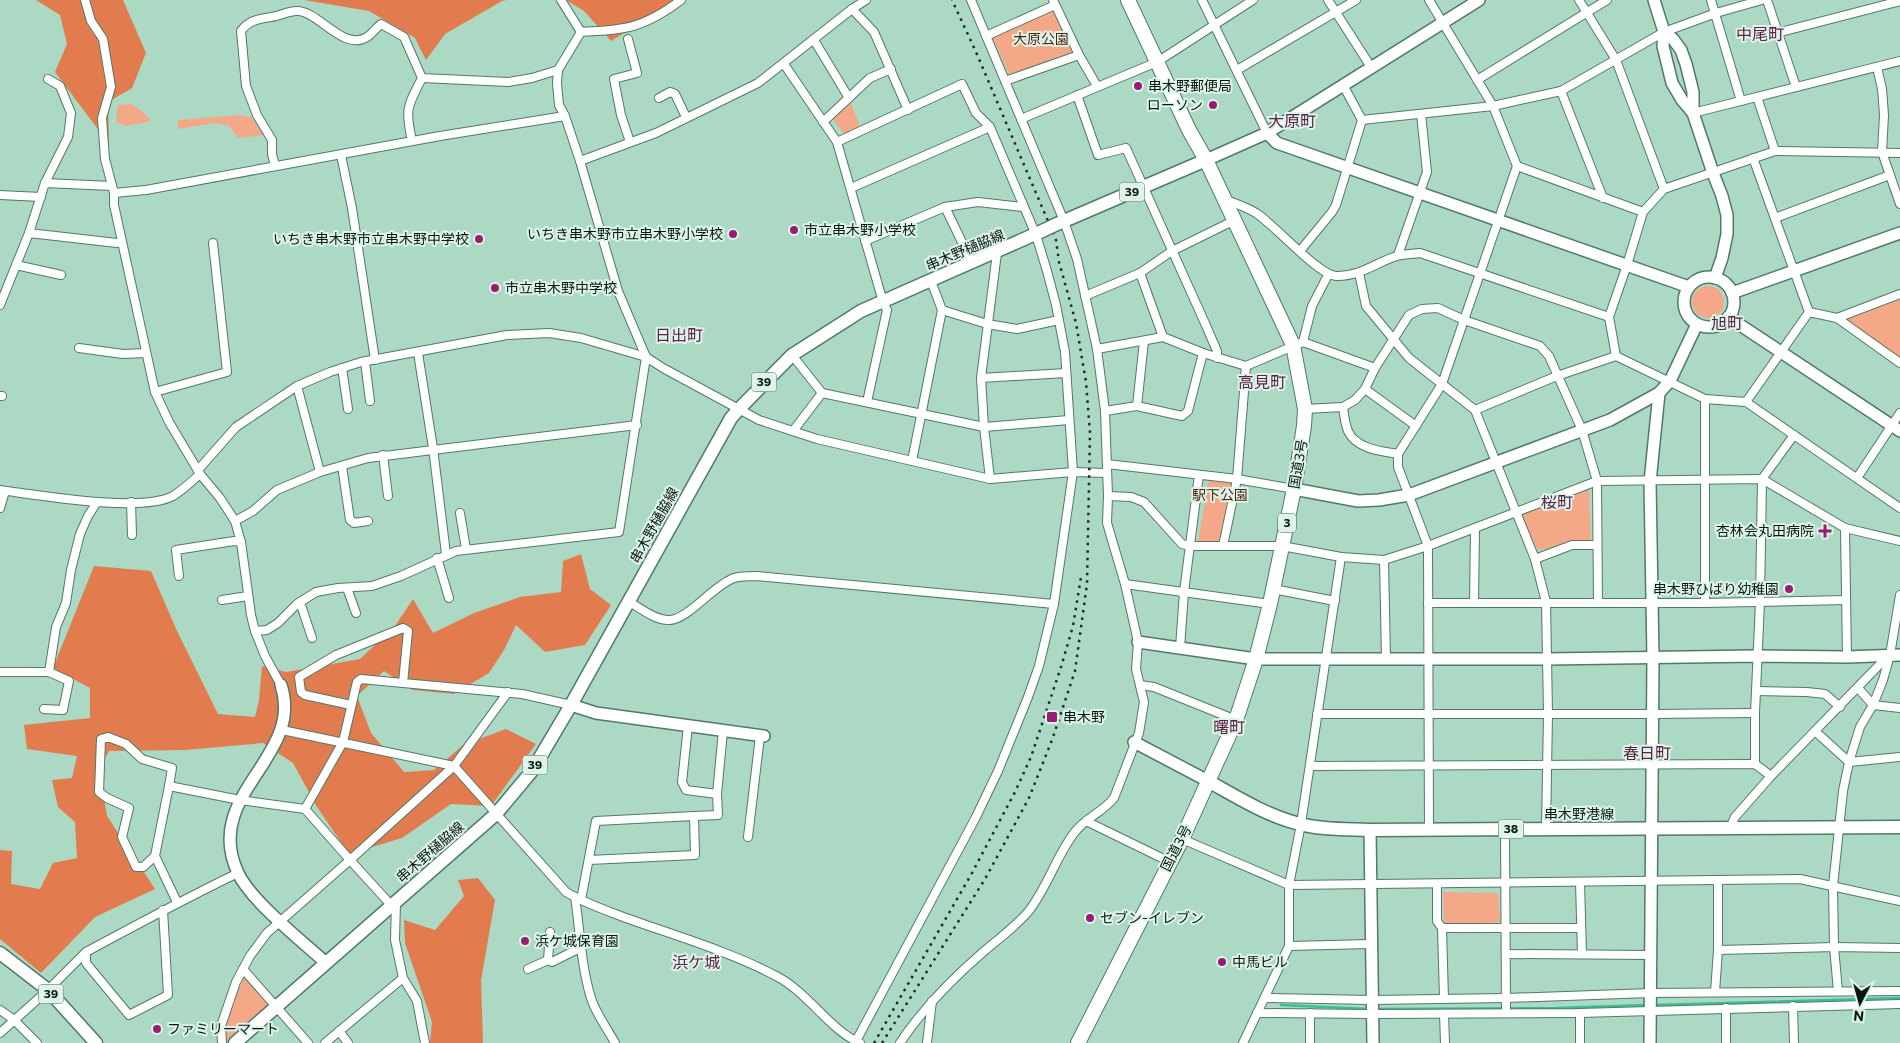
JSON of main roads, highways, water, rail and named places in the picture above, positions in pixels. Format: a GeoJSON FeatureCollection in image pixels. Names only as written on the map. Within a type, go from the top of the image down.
{"type":"FeatureCollection","features":[{"type":"Feature","properties":{"kind":"highway","name":"国道3号"},"geometry":{"type":"LineString","coordinates":[[1078,1043],[1182,840],[1236,720],[1256,659],[1270,604],[1294,489],[1304,426],[1298,343],[1233,221],[1206,160],[1189,130],[1128,0]]}},
{"type":"Feature","properties":{"kind":"main road","name":"串木野樋脇線"},"geometry":{"type":"LineString","coordinates":[[235,1043],[496,814],[532,771],[571,705],[731,418],[792,355],[861,311],[1206,160]]}},
{"type":"Feature","properties":{"kind":"main road","name":"串木野港線"},"geometry":{"type":"LineString","coordinates":[[1208,781],[1255,806],[1300,824],[1370,830],[1900,827]]}},
{"type":"Feature","properties":{"kind":"main road","name":"39"},"geometry":{"type":"LineString","coordinates":[[0,953],[48,990],[96,1043]]}},
{"type":"Feature","properties":{"kind":"waterway"},"geometry":{"type":"LineString","coordinates":[[1655,1005],[1900,998]]}},
{"type":"Feature","properties":{"kind":"waterway"},"geometry":{"type":"LineString","coordinates":[[1281,1005],[1369,1009]]}},
{"type":"Feature","properties":{"kind":"waterway"},"geometry":{"type":"LineString","coordinates":[[1375,1009],[1556,1008],[1647,1005]]}},
{"type":"Feature","properties":{"kind":"railway"},"geometry":{"type":"LineString","coordinates":[[882,1043],[985,879],[1029,798],[1052,740],[1075,671],[1087,584],[1090,433],[1086,382],[1076,323],[1059,262],[1056,240],[952,0]]}},
{"type":"Feature","properties":{"kind":"railway"},"geometry":{"type":"LineString","coordinates":[[874,1043],[972,873],[1015,792],[1031,757],[1073,626],[1081,577]]}},
{"type":"Feature","properties":{"kind":"place","name":"串木野郵便局"},"geometry":{"type":"Point","coordinates":[1138,86]}},
{"type":"Feature","properties":{"kind":"place","name":"ローソン"},"geometry":{"type":"Point","coordinates":[1213,105]}},
{"type":"Feature","properties":{"kind":"place","name":"市立串木野小学校"},"geometry":{"type":"Point","coordinates":[794,230]}},
{"type":"Feature","properties":{"kind":"place","name":"いちき串木野市立串木野小学校"},"geometry":{"type":"Point","coordinates":[733,234]}},
{"type":"Feature","properties":{"kind":"place","name":"いちき串木野市立串木野中学校"},"geometry":{"type":"Point","coordinates":[479,239]}},
{"type":"Feature","properties":{"kind":"place","name":"市立串木野中学校"},"geometry":{"type":"Point","coordinates":[495,288]}},
{"type":"Feature","properties":{"kind":"place","name":"杏林会丸田病院"},"geometry":{"type":"Point","coordinates":[1825,531]}},
{"type":"Feature","properties":{"kind":"place","name":"串木野ひばり幼稚園"},"geometry":{"type":"Point","coordinates":[1789,589]}},
{"type":"Feature","properties":{"kind":"place","name":"串木野"},"geometry":{"type":"Point","coordinates":[1052,717]}},
{"type":"Feature","properties":{"kind":"place","name":"セブン-イレブン"},"geometry":{"type":"Point","coordinates":[1090,918]}},
{"type":"Feature","properties":{"kind":"place","name":"浜ケ城保育園"},"geometry":{"type":"Point","coordinates":[525,941]}},
{"type":"Feature","properties":{"kind":"place","name":"中馬ビル"},"geometry":{"type":"Point","coordinates":[1222,962]}},
{"type":"Feature","properties":{"kind":"place","name":"ファミリーマート"},"geometry":{"type":"Point","coordinates":[157,1029]}},
{"type":"Feature","properties":{"kind":"district","name":"中尾町"},"geometry":{"type":"Point","coordinates":[1760,34]}},
{"type":"Feature","properties":{"kind":"district","name":"大原町"},"geometry":{"type":"Point","coordinates":[1292,121]}},
{"type":"Feature","properties":{"kind":"district","name":"旭町"},"geometry":{"type":"Point","coordinates":[1727,323]}},
{"type":"Feature","properties":{"kind":"district","name":"日出町"},"geometry":{"type":"Point","coordinates":[679,335]}},
{"type":"Feature","properties":{"kind":"district","name":"高見町"},"geometry":{"type":"Point","coordinates":[1262,382]}},
{"type":"Feature","properties":{"kind":"district","name":"桜町"},"geometry":{"type":"Point","coordinates":[1557,502]}},
{"type":"Feature","properties":{"kind":"district","name":"曙町"},"geometry":{"type":"Point","coordinates":[1229,727]}},
{"type":"Feature","properties":{"kind":"district","name":"春日町"},"geometry":{"type":"Point","coordinates":[1647,753]}},
{"type":"Feature","properties":{"kind":"district","name":"浜ケ城"},"geometry":{"type":"Point","coordinates":[696,962]}},
{"type":"Feature","properties":{"kind":"park label","name":"大原公園"},"geometry":{"type":"Point","coordinates":[1041,39]}},
{"type":"Feature","properties":{"kind":"park label","name":"駅下公園"},"geometry":{"type":"Point","coordinates":[1220,495]}}]}
